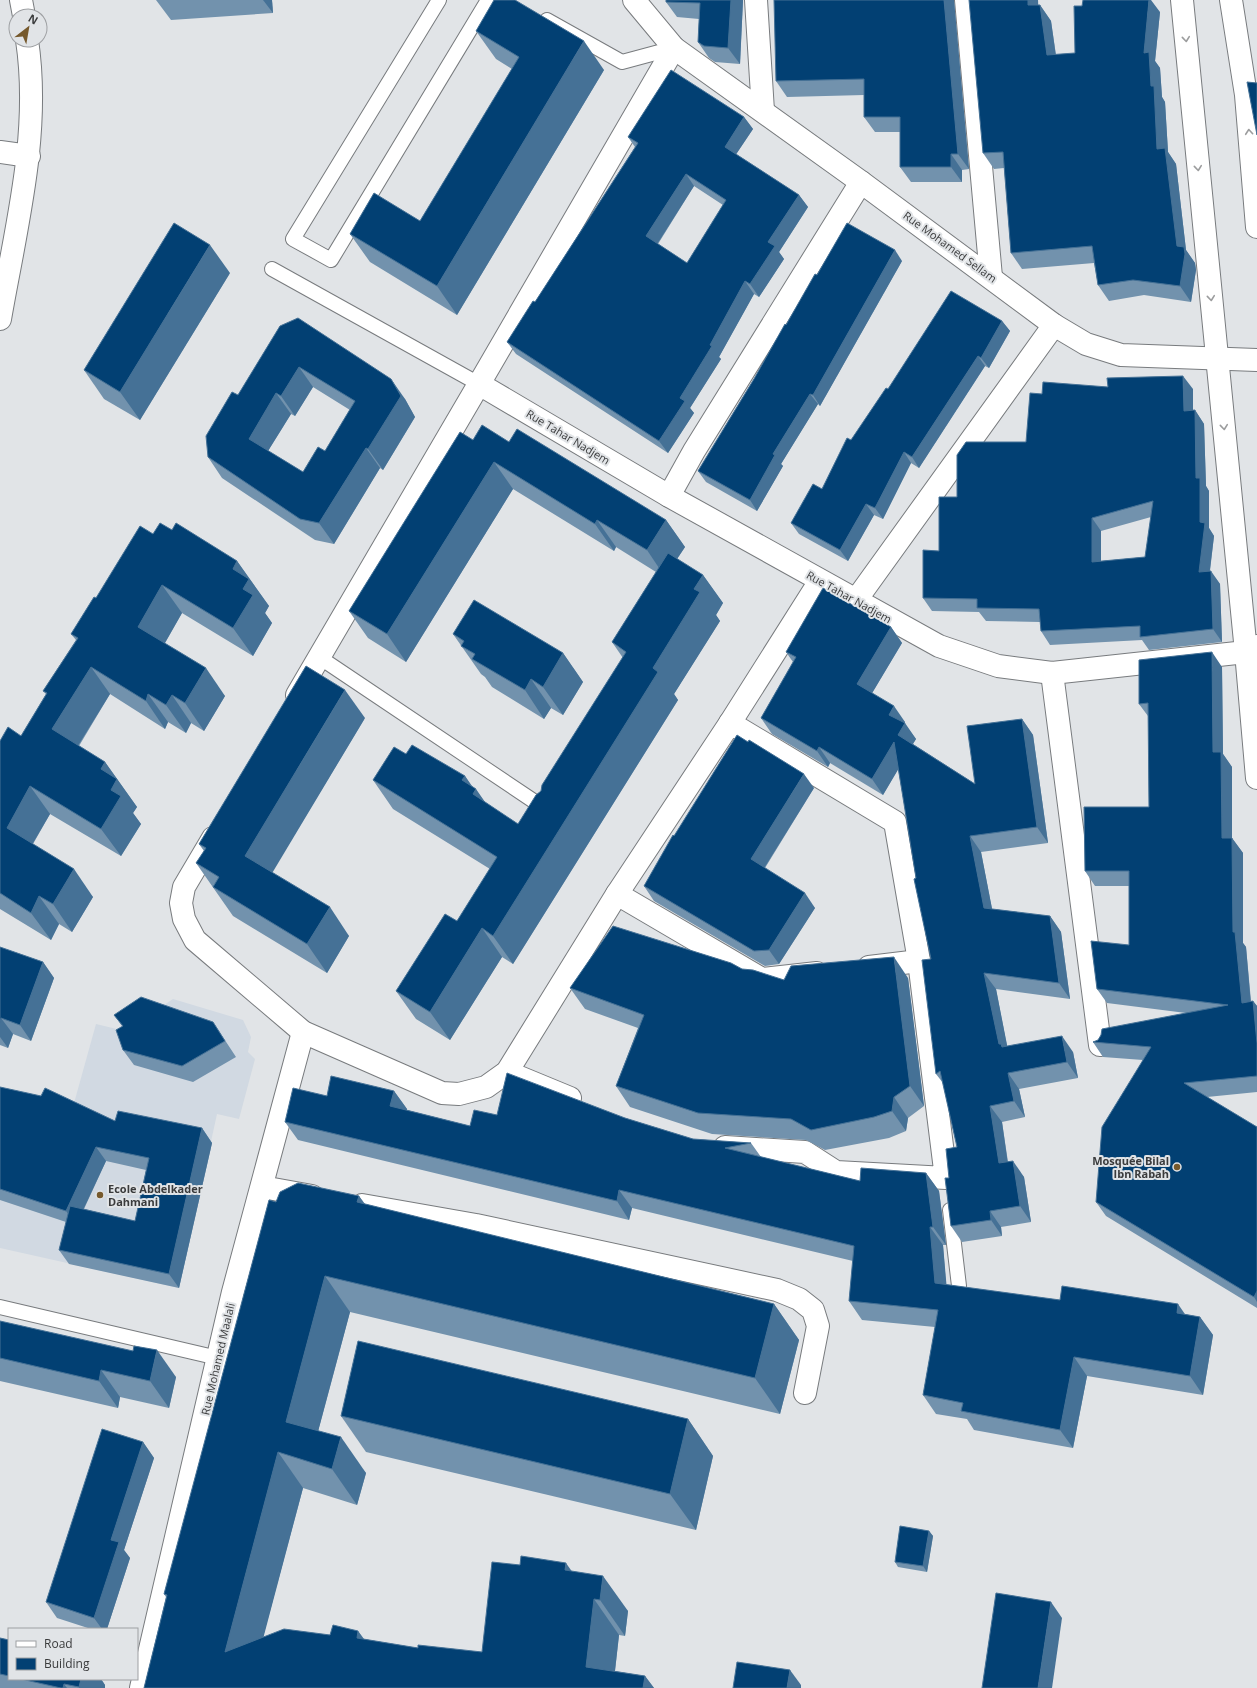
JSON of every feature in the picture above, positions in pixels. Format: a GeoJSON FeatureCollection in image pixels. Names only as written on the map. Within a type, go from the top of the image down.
{"type":"FeatureCollection","features":[{"type":"Feature","properties":{"kind":"street","name":"Rue Mohamed Sellam"},"geometry":{"type":"LineString","coordinates":[[634,0],[674,48],[861,182],[1054,325],[1086,344],[1122,355],[1257,360]]}},
{"type":"Feature","properties":{"kind":"street"},"geometry":{"type":"LineString","coordinates":[[756,0],[763,111]]}},
{"type":"Feature","properties":{"kind":"street"},"geometry":{"type":"LineString","coordinates":[[966,0],[991,277]]}},
{"type":"Feature","properties":{"kind":"street"},"geometry":{"type":"LineString","coordinates":[[1182,0],[1217,358],[1252,649],[1257,778]]}},
{"type":"Feature","properties":{"kind":"street"},"geometry":{"type":"LineString","coordinates":[[1231,0],[1251,95],[1257,227]]}},
{"type":"Feature","properties":{"kind":"street"},"geometry":{"type":"LineString","coordinates":[[0,319],[29,156],[32,112],[29,48]]}},
{"type":"Feature","properties":{"kind":"street"},"geometry":{"type":"LineString","coordinates":[[287,711],[480,384],[674,48]]}},
{"type":"Feature","properties":{"kind":"street"},"geometry":{"type":"LineString","coordinates":[[0,152],[29,156]]}},
{"type":"Feature","properties":{"kind":"street"},"geometry":{"type":"LineString","coordinates":[[669,496],[694,451],[861,182]]}},
{"type":"Feature","properties":{"kind":"street"},"geometry":{"type":"LineString","coordinates":[[856,600],[1054,325]]}},
{"type":"Feature","properties":{"kind":"street","name":"Rue Tahar Nadjem"},"geometry":{"type":"LineString","coordinates":[[480,384],[669,496],[939,646],[998,666],[1052,673],[1252,649]]}},
{"type":"Feature","properties":{"kind":"street"},"geometry":{"type":"LineString","coordinates":[[224,819],[184,887],[181,903],[184,919],[195,940],[303,1032],[442,1093],[459,1094],[486,1087],[507,1072],[617,894],[730,723],[820,581]]}},
{"type":"Feature","properties":{"kind":"street"},"geometry":{"type":"LineString","coordinates":[[1052,673],[1100,1045]]}},
{"type":"Feature","properties":{"kind":"street"},"geometry":{"type":"LineString","coordinates":[[702,1144],[710,1146],[805,1152],[836,1172],[946,1178],[919,961],[895,822],[730,723]]}},
{"type":"Feature","properties":{"kind":"street"},"geometry":{"type":"LineString","coordinates":[[617,894],[762,979],[919,961]]}},
{"type":"Feature","properties":{"kind":"street","name":"Rue Mohamed Maalali"},"geometry":{"type":"LineString","coordinates":[[141,1688],[233,1292],[303,1032]]}},
{"type":"Feature","properties":{"kind":"street"},"geometry":{"type":"LineString","coordinates":[[507,1072],[587,1104]]}},
{"type":"Feature","properties":{"kind":"street"},"geometry":{"type":"LineString","coordinates":[[262,1187],[507,1232],[777,1290],[799,1299],[813,1310],[818,1326],[805,1393]]}},
{"type":"Feature","properties":{"kind":"lane"},"geometry":{"type":"LineString","coordinates":[[439,0],[293,239],[331,260],[488,0]]}},
{"type":"Feature","properties":{"kind":"lane"},"geometry":{"type":"LineString","coordinates":[[532,12],[622,62],[674,48]]}},
{"type":"Feature","properties":{"kind":"lane"},"geometry":{"type":"LineString","coordinates":[[272,269],[480,384]]}},
{"type":"Feature","properties":{"kind":"lane"},"geometry":{"type":"LineString","coordinates":[[319,657],[554,815]]}},
{"type":"Feature","properties":{"kind":"lane"},"geometry":{"type":"LineString","coordinates":[[946,1178],[959,1286]]}},
{"type":"Feature","properties":{"kind":"lane"},"geometry":{"type":"LineString","coordinates":[[0,1306],[218,1358]]}},
{"type":"Feature","properties":{"kind":"shaded area","name":"Ecole Abdelkader Dahmani"},"geometry":{"type":"Polygon","coordinates":[[[173,999],[243,1020],[251,1037],[248,1052],[255,1059],[239,1119],[217,1114],[179,1288],[0,1248],[0,1099],[71,1114],[96,1024],[125,1031],[173,999]]]}},
{"type":"Feature","properties":{"kind":"building"},"geometry":{"type":"Polygon","coordinates":[[[494,0],[515,0],[584,41],[437,286],[350,234],[374,193],[420,221],[519,57],[476,31],[494,0]]]}},
{"type":"Feature","properties":{"kind":"building"},"geometry":{"type":"Polygon","coordinates":[[[666,0],[731,0],[728,48],[704,46],[698,42],[700,3],[666,2],[666,0]]]}},
{"type":"Feature","properties":{"kind":"building"},"geometry":{"type":"Polygon","coordinates":[[[774,0],[944,0],[958,154],[951,154],[951,167],[900,167],[900,117],[864,117],[864,79],[776,81],[774,0]]]}},
{"type":"Feature","properties":{"kind":"building"},"geometry":{"type":"Polygon","coordinates":[[[969,0],[1028,0],[1028,5],[1040,5],[1047,55],[1075,53],[1074,6],[1082,6],[1083,0],[1149,0],[1144,53],[1149,52],[1151,86],[1154,86],[1157,149],[1165,148],[1177,246],[1184,247],[1185,254],[1180,286],[1133,280],[1098,285],[1092,246],[1011,253],[1003,152],[983,153],[969,0]]]}},
{"type":"Feature","properties":{"kind":"building"},"geometry":{"type":"Polygon","coordinates":[[[671,70],[744,117],[725,147],[799,195],[768,242],[775,246],[750,284],[745,281],[710,345],[712,346],[680,398],[685,401],[659,441],[507,342],[533,301],[535,302],[638,143],[628,137],[671,70]],[[686,174],[646,236],[687,263],[726,200],[686,174]]]}},
{"type":"Feature","properties":{"kind":"building"},"geometry":{"type":"Polygon","coordinates":[[[1247,82],[1257,83],[1257,135],[1247,82]]]}},
{"type":"Feature","properties":{"kind":"building"},"geometry":{"type":"Polygon","coordinates":[[[174,223],[210,245],[120,392],[84,370],[174,223]]]}},
{"type":"Feature","properties":{"kind":"building"},"geometry":{"type":"Polygon","coordinates":[[[847,223],[895,250],[813,395],[810,394],[773,454],[775,455],[750,500],[698,471],[847,223]]]}},
{"type":"Feature","properties":{"kind":"building"},"geometry":{"type":"Polygon","coordinates":[[[951,291],[1002,321],[981,358],[978,356],[912,457],[904,452],[875,508],[866,504],[840,550],[791,523],[813,484],[822,489],[847,438],[851,440],[886,388],[888,389],[951,291]]]}},
{"type":"Feature","properties":{"kind":"building"},"geometry":{"type":"Polygon","coordinates":[[[298,318],[391,379],[401,396],[319,523],[300,519],[208,457],[206,436],[232,392],[238,395],[280,326],[298,318]],[[299,367],[281,396],[276,393],[249,439],[303,472],[318,447],[325,451],[355,401],[299,367]]]}},
{"type":"Feature","properties":{"kind":"building"},"geometry":{"type":"Polygon","coordinates":[[[1183,376],[1184,411],[1195,410],[1196,478],[1200,478],[1200,522],[1205,523],[1199,572],[1211,571],[1213,629],[1140,637],[1140,626],[1041,631],[1039,609],[977,608],[977,599],[923,598],[923,550],[939,551],[939,497],[957,497],[957,455],[966,442],[1026,442],[1030,393],[1042,394],[1043,382],[1108,387],[1107,378],[1183,376]],[[1153,501],[1092,518],[1092,562],[1145,557],[1153,501]]]}},
{"type":"Feature","properties":{"kind":"building"},"geometry":{"type":"Polygon","coordinates":[[[482,425],[509,442],[517,429],[666,520],[647,550],[597,520],[595,524],[494,462],[387,634],[349,611],[460,432],[473,440],[482,425]]]}},
{"type":"Feature","properties":{"kind":"building"},"geometry":{"type":"Polygon","coordinates":[[[160,523],[172,530],[176,523],[237,561],[233,569],[249,579],[243,589],[253,595],[233,628],[162,585],[138,627],[206,668],[185,703],[172,695],[166,705],[148,694],[146,701],[91,667],[52,729],[105,762],[101,769],[117,779],[111,790],[121,796],[101,829],[30,786],[7,828],[74,869],[53,904],[39,896],[31,913],[0,893],[0,741],[8,727],[21,736],[47,693],[43,691],[78,638],[71,634],[94,597],[96,598],[140,526],[153,534],[160,523]]]}},
{"type":"Feature","properties":{"kind":"building"},"geometry":{"type":"Polygon","coordinates":[[[668,553],[703,575],[694,589],[700,592],[653,668],[658,672],[493,936],[482,928],[430,1012],[396,991],[445,914],[457,921],[497,857],[373,780],[394,747],[406,754],[412,745],[465,776],[462,780],[476,789],[473,794],[518,824],[536,795],[541,791],[542,785],[626,652],[612,642],[668,553]]]}},
{"type":"Feature","properties":{"kind":"building"},"geometry":{"type":"Polygon","coordinates":[[[823,588],[891,627],[857,684],[894,706],[889,715],[905,723],[898,735],[975,784],[967,726],[1022,719],[1037,827],[970,836],[984,908],[1050,916],[1059,983],[984,973],[999,1044],[1001,1044],[1002,1047],[1062,1036],[1067,1062],[1008,1073],[1014,1101],[990,1106],[999,1163],[1013,1161],[1020,1206],[990,1211],[991,1220],[951,1226],[945,1178],[949,1178],[946,1149],[957,1147],[940,1071],[936,1074],[922,960],[931,959],[914,879],[916,878],[894,742],[872,779],[819,747],[817,751],[761,718],[796,657],[786,652],[823,588]]]}},
{"type":"Feature","properties":{"kind":"building"},"geometry":{"type":"Polygon","coordinates":[[[474,600],[563,653],[543,687],[531,679],[525,690],[472,659],[475,654],[461,646],[464,641],[453,634],[474,600]]]}},
{"type":"Feature","properties":{"kind":"building"},"geometry":{"type":"Polygon","coordinates":[[[1212,652],[1213,752],[1221,752],[1222,838],[1232,838],[1233,932],[1235,932],[1242,1003],[1253,1001],[1257,1043],[1257,1076],[1184,1083],[1257,1127],[1257,1291],[1254,1297],[1096,1202],[1102,1127],[1151,1047],[1093,1042],[1098,1040],[1102,1029],[1228,1005],[1097,989],[1091,941],[1129,945],[1129,871],[1085,871],[1084,807],[1149,807],[1148,703],[1139,704],[1139,660],[1212,652]]]}},
{"type":"Feature","properties":{"kind":"building"},"geometry":{"type":"Polygon","coordinates":[[[306,666],[345,690],[245,856],[330,907],[307,944],[213,887],[219,877],[196,863],[206,848],[199,844],[306,666]]]}},
{"type":"Feature","properties":{"kind":"building"},"geometry":{"type":"Polygon","coordinates":[[[737,735],[748,742],[749,740],[804,774],[751,859],[805,893],[769,950],[754,951],[644,886],[673,835],[674,836],[737,735]]]}},
{"type":"Feature","properties":{"kind":"building"},"geometry":{"type":"Polygon","coordinates":[[[613,926],[731,963],[742,969],[753,970],[784,980],[791,966],[894,957],[910,1086],[894,1097],[892,1111],[874,1117],[811,1130],[791,1119],[698,1113],[616,1086],[644,1015],[570,988],[613,926]]]}},
{"type":"Feature","properties":{"kind":"building"},"geometry":{"type":"Polygon","coordinates":[[[0,947],[43,962],[20,1025],[1,1018],[0,1023],[0,947]]]}},
{"type":"Feature","properties":{"kind":"building"},"geometry":{"type":"Polygon","coordinates":[[[141,997],[213,1022],[225,1041],[182,1066],[123,1050],[116,1030],[123,1026],[114,1015],[141,997]]]}},
{"type":"Feature","properties":{"kind":"building"},"geometry":{"type":"Polygon","coordinates":[[[507,1073],[625,1118],[693,1139],[751,1143],[725,1148],[860,1181],[861,1168],[926,1173],[933,1227],[930,1227],[935,1283],[1060,1300],[1062,1286],[1178,1304],[1177,1313],[1200,1317],[1190,1376],[1074,1357],[1060,1430],[961,1411],[963,1403],[923,1395],[938,1310],[849,1301],[854,1246],[619,1190],[617,1201],[285,1122],[293,1088],[327,1096],[331,1076],[394,1091],[390,1106],[470,1126],[474,1110],[497,1115],[507,1073]]]}},
{"type":"Feature","properties":{"kind":"building"},"geometry":{"type":"Polygon","coordinates":[[[0,1087],[41,1096],[45,1088],[115,1121],[118,1111],[202,1128],[169,1274],[59,1250],[70,1206],[135,1221],[149,1158],[96,1147],[66,1211],[0,1189],[0,1087]]]}},
{"type":"Feature","properties":{"kind":"building"},"geometry":{"type":"Polygon","coordinates":[[[298,1183],[359,1196],[357,1202],[774,1304],[755,1378],[325,1276],[286,1422],[341,1437],[332,1469],[278,1452],[225,1652],[284,1629],[330,1635],[333,1625],[358,1631],[357,1638],[418,1648],[418,1645],[482,1652],[492,1562],[520,1565],[521,1556],[566,1563],[565,1570],[603,1576],[600,1600],[594,1599],[586,1667],[645,1676],[643,1688],[144,1688],[167,1595],[164,1594],[269,1200],[276,1202],[280,1192],[298,1183]]]}},
{"type":"Feature","properties":{"kind":"building"},"geometry":{"type":"Polygon","coordinates":[[[0,1321],[133,1351],[134,1346],[157,1350],[150,1381],[101,1370],[99,1381],[0,1358],[0,1321]]]}},
{"type":"Feature","properties":{"kind":"building"},"geometry":{"type":"Polygon","coordinates":[[[358,1341],[688,1419],[670,1494],[341,1416],[358,1341]]]}},
{"type":"Feature","properties":{"kind":"building"},"geometry":{"type":"Polygon","coordinates":[[[102,1429],[143,1442],[111,1540],[119,1542],[94,1618],[46,1602],[102,1429]]]}},
{"type":"Feature","properties":{"kind":"building"},"geometry":{"type":"Polygon","coordinates":[[[900,1526],[929,1531],[923,1566],[895,1562],[900,1526]]]}},
{"type":"Feature","properties":{"kind":"building"},"geometry":{"type":"Polygon","coordinates":[[[996,1593],[1051,1602],[1038,1688],[982,1688],[996,1593]]]}},
{"type":"Feature","properties":{"kind":"building"},"geometry":{"type":"Polygon","coordinates":[[[0,1638],[8,1640],[8,1676],[0,1674],[0,1638]]]}},
{"type":"Feature","properties":{"kind":"building"},"geometry":{"type":"Polygon","coordinates":[[[737,1662],[790,1670],[787,1688],[733,1688],[737,1662]]]}},
{"type":"Feature","properties":{"kind":"building"},"geometry":{"type":"Polygon","coordinates":[[[25,1680],[81,1680],[79,1687],[64,1684],[63,1688],[25,1680]]]}},
{"type":"Feature","properties":{"kind":"place","name":"Mosquée Bilal Ibn Rabah"},"geometry":{"type":"Point","coordinates":[1177,1167]}},
{"type":"Feature","properties":{"kind":"place","name":"Ecole Abdelkader Dahmani"},"geometry":{"type":"Point","coordinates":[100,1195]}}]}
